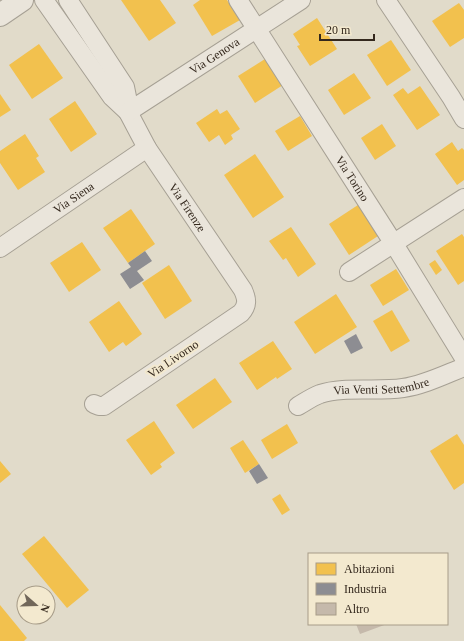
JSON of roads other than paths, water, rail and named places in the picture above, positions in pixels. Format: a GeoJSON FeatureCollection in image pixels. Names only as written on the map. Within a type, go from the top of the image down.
{"type":"FeatureCollection","features":[{"type":"Feature","properties":{"kind":"street"},"geometry":{"type":"LineString","coordinates":[[0,15],[22,0]]}},
{"type":"Feature","properties":{"kind":"street","name":"Via Firenze"},"geometry":{"type":"LineString","coordinates":[[44,0],[112,98],[128,112],[147,148],[243,290],[247,303]]}},
{"type":"Feature","properties":{"kind":"street","name":"Via Firenze"},"geometry":{"type":"LineString","coordinates":[[68,0],[125,87],[128,97],[128,112]]}},
{"type":"Feature","properties":{"kind":"street","name":"Via Torino"},"geometry":{"type":"LineString","coordinates":[[238,0],[394,244],[464,358]]}},
{"type":"Feature","properties":{"kind":"street","name":"Via Genova"},"geometry":{"type":"LineString","coordinates":[[128,112],[301,0]]}},
{"type":"Feature","properties":{"kind":"street"},"geometry":{"type":"LineString","coordinates":[[386,0],[464,119]]}},
{"type":"Feature","properties":{"kind":"street","name":"Via Siena"},"geometry":{"type":"LineString","coordinates":[[0,248],[147,148]]}},
{"type":"Feature","properties":{"kind":"street"},"geometry":{"type":"LineString","coordinates":[[349,272],[464,198]]}},
{"type":"Feature","properties":{"kind":"street","name":"Via Livorno"},"geometry":{"type":"LineString","coordinates":[[94,404],[104,406],[241,313],[245,309],[247,303]]}},
{"type":"Feature","properties":{"kind":"street","name":"Via Venti Settembre"},"geometry":{"type":"LineString","coordinates":[[298,406],[319,394],[335,391],[383,391],[405,388],[427,382],[464,367]]}}]}
